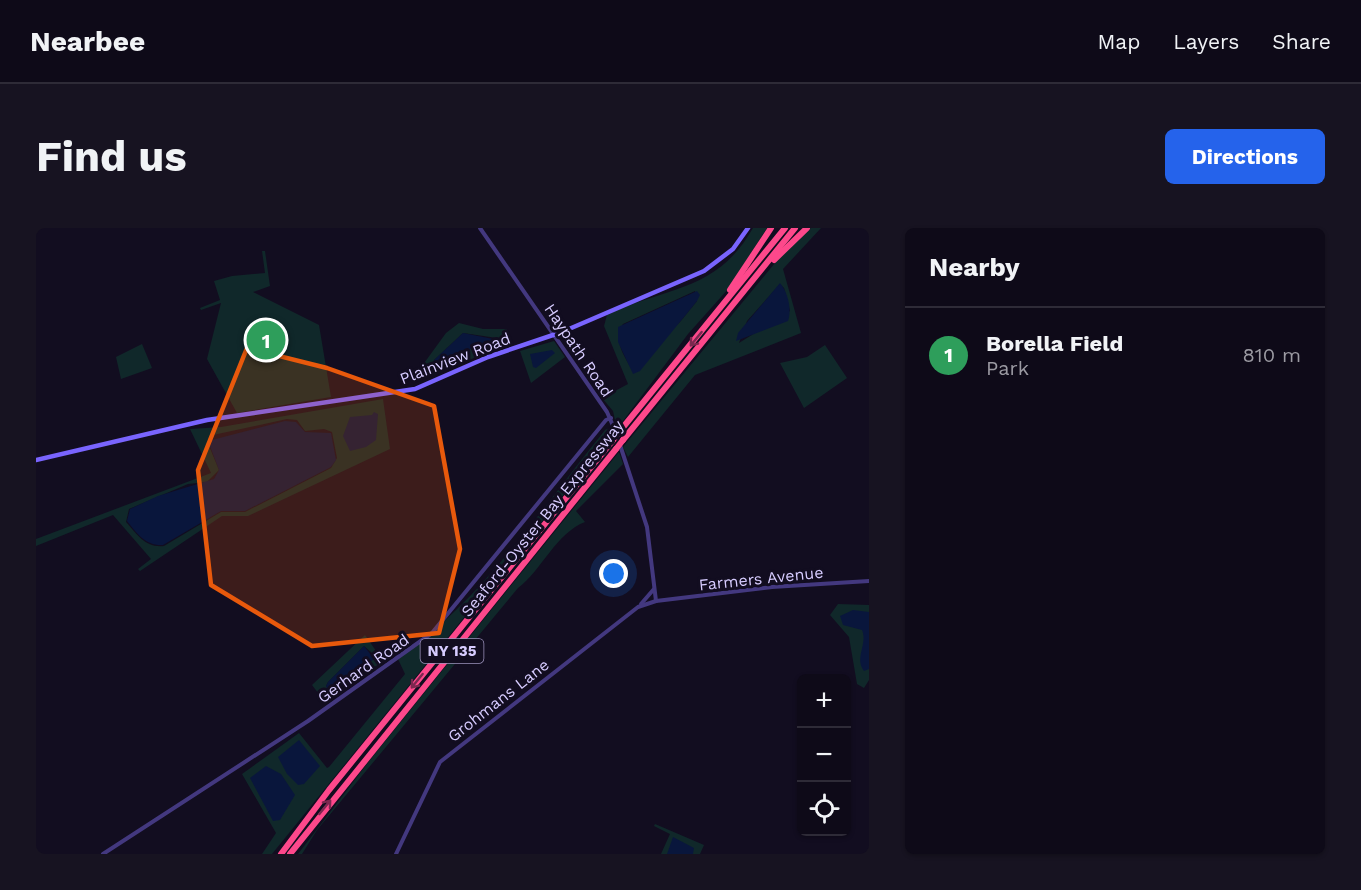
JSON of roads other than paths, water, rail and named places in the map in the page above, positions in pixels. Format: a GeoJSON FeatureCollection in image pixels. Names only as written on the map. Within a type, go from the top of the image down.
{"type":"FeatureCollection","features":[{"type":"Feature","properties":{"kind":"highway"},"geometry":{"type":"LineString","coordinates":[[714,316],[771,228]]}},
{"type":"Feature","properties":{"kind":"highway","name":"Seaford-Oyster Bay Expressway"},"geometry":{"type":"LineString","coordinates":[[281,853],[785,228]]}},
{"type":"Feature","properties":{"kind":"highway","name":"Seaford-Oyster Bay Expressway"},"geometry":{"type":"LineString","coordinates":[[290,854],[795,228]]}},
{"type":"Feature","properties":{"kind":"highway"},"geometry":{"type":"LineString","coordinates":[[752,281],[807,228]]}},
{"type":"Feature","properties":{"kind":"main road","name":"Plainview Road"},"geometry":{"type":"LineString","coordinates":[[36,460],[207,420],[406,392],[488,357],[554,335],[714,266],[733,249],[748,228]]}},
{"type":"Feature","properties":{"kind":"street","name":"Haypath Road"},"geometry":{"type":"LineString","coordinates":[[480,228],[611,418],[647,527],[656,601]]}},
{"type":"Feature","properties":{"kind":"street","name":"Gerhard Road"},"geometry":{"type":"LineString","coordinates":[[103,854],[308,721],[432,633],[606,420],[611,418]]}},
{"type":"Feature","properties":{"kind":"street","name":"Farmers Avenue"},"geometry":{"type":"LineString","coordinates":[[656,601],[772,586],[869,581]]}},
{"type":"Feature","properties":{"kind":"street"},"geometry":{"type":"LineString","coordinates":[[638,607],[654,588]]}},
{"type":"Feature","properties":{"kind":"street","name":"Grohmans Lane"},"geometry":{"type":"LineString","coordinates":[[396,854],[440,762],[638,607],[656,601]]}},
{"type":"Feature","properties":{"kind":"water"},"geometry":{"type":"Polygon","coordinates":[[[780,283],[788,301],[790,312],[788,321],[736,341],[738,333],[780,283]]]}},
{"type":"Feature","properties":{"kind":"water"},"geometry":{"type":"Polygon","coordinates":[[[697,291],[700,295],[697,301],[640,371],[633,374],[618,342],[618,327],[697,291]]]}},
{"type":"Feature","properties":{"kind":"water"},"geometry":{"type":"Polygon","coordinates":[[[463,333],[498,340],[476,346],[444,362],[434,364],[434,360],[463,333]]]}},
{"type":"Feature","properties":{"kind":"water"},"geometry":{"type":"Polygon","coordinates":[[[552,350],[555,353],[536,368],[533,367],[530,354],[552,350]]]}},
{"type":"Feature","properties":{"kind":"water"},"geometry":{"type":"Polygon","coordinates":[[[374,412],[378,414],[376,440],[366,447],[350,451],[343,436],[350,417],[372,415],[374,412]]]}},
{"type":"Feature","properties":{"kind":"water"},"geometry":{"type":"Polygon","coordinates":[[[285,421],[296,422],[305,432],[331,433],[336,460],[331,467],[245,511],[221,511],[163,545],[152,544],[138,535],[127,521],[130,509],[158,496],[214,479],[219,470],[208,441],[285,421]]]}},
{"type":"Feature","properties":{"kind":"water"},"geometry":{"type":"Polygon","coordinates":[[[853,610],[869,612],[869,669],[864,671],[860,661],[862,630],[843,625],[840,616],[853,610]]]}},
{"type":"Feature","properties":{"kind":"water"},"geometry":{"type":"Polygon","coordinates":[[[364,646],[374,659],[328,691],[326,686],[328,682],[364,646]]]}},
{"type":"Feature","properties":{"kind":"water"},"geometry":{"type":"Polygon","coordinates":[[[299,740],[320,766],[304,784],[298,785],[287,774],[278,757],[299,740]]]}},
{"type":"Feature","properties":{"kind":"water"},"geometry":{"type":"Polygon","coordinates":[[[266,766],[281,774],[295,795],[280,820],[273,821],[250,778],[266,766]]]}},
{"type":"Feature","properties":{"kind":"water"},"geometry":{"type":"Polygon","coordinates":[[[673,837],[694,848],[693,854],[667,854],[673,837]]]}},
{"type":"Feature","properties":{"kind":"place","name":"Borella Field"},"geometry":{"type":"Point","coordinates":[266,340]}}]}
